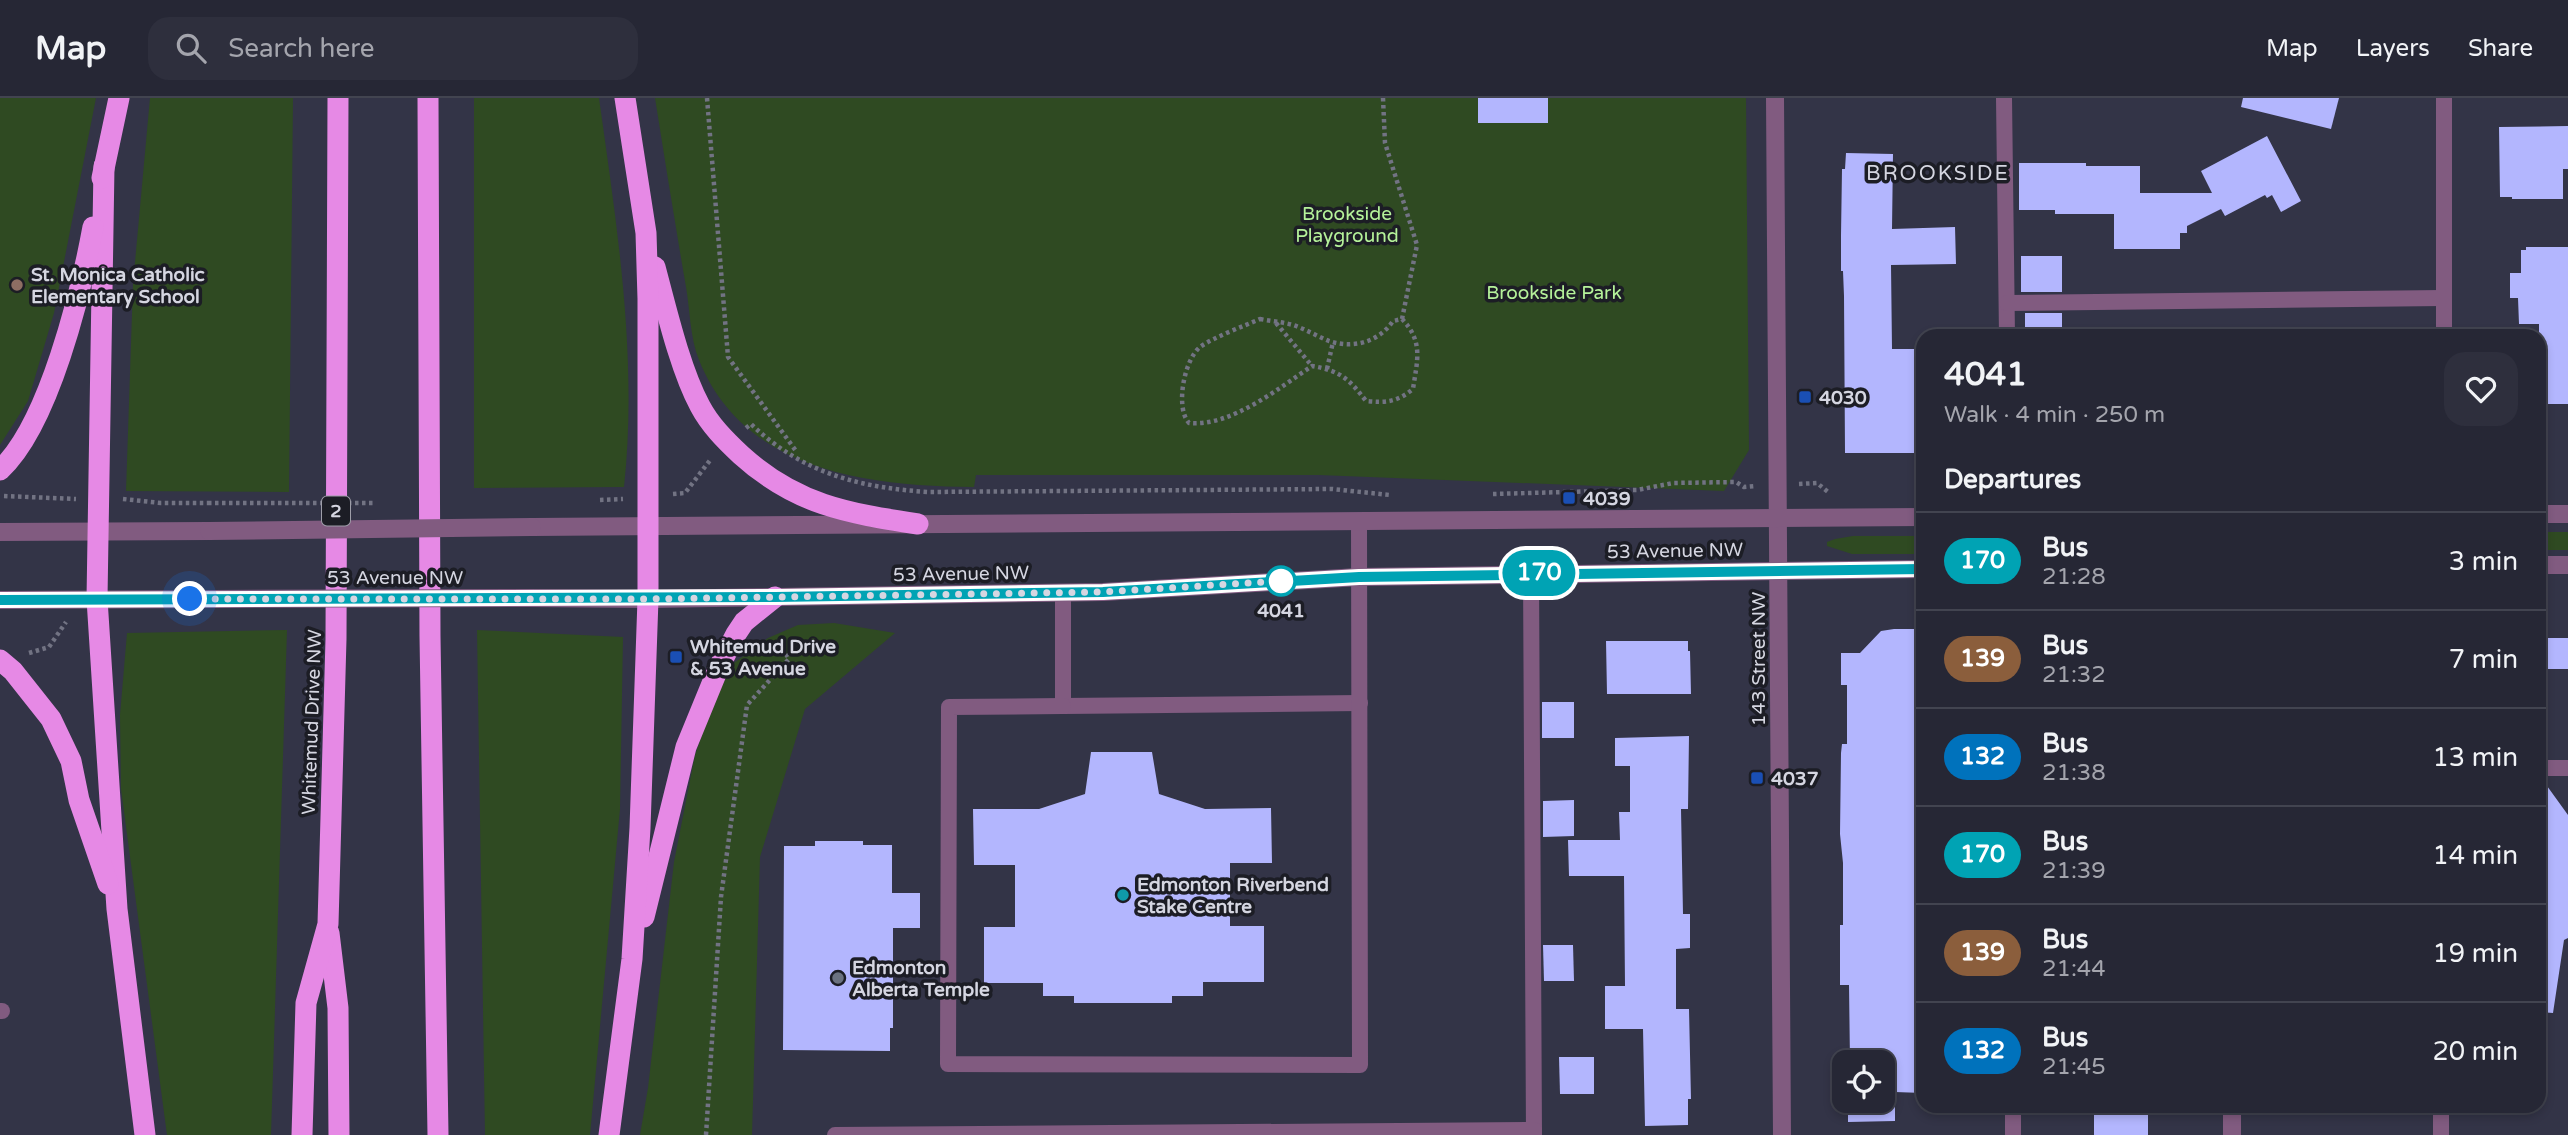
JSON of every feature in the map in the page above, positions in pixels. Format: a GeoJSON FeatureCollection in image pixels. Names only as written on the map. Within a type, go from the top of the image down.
{"type":"FeatureCollection","features":[{"type":"Feature","properties":{"kind":"highway"},"geometry":{"type":"LineString","coordinates":[[0,470],[12,459],[29,432],[53,374],[86,264],[119,98]]}},
{"type":"Feature","properties":{"kind":"highway","name":"Whitemud Drive NW"},"geometry":{"type":"LineString","coordinates":[[302,1135],[306,1003],[328,924],[336,639],[338,98]]}},
{"type":"Feature","properties":{"kind":"highway"},"geometry":{"type":"LineString","coordinates":[[429,98],[431,663],[438,1135]]}},
{"type":"Feature","properties":{"kind":"highway"},"geometry":{"type":"LineString","coordinates":[[609,1135],[632,959],[640,828],[648,599],[646,233],[625,98]]}},
{"type":"Feature","properties":{"kind":"highway"},"geometry":{"type":"LineString","coordinates":[[104,166],[97,599],[117,909],[145,1135]]}},
{"type":"Feature","properties":{"kind":"highway"},"geometry":{"type":"LineString","coordinates":[[646,233],[688,379],[699,405],[728,443],[760,472],[788,490],[822,505],[855,514],[918,524]]}},
{"type":"Feature","properties":{"kind":"highway"},"geometry":{"type":"LineString","coordinates":[[632,959],[686,747],[718,669],[736,634],[744,622],[775,597]]}},
{"type":"Feature","properties":{"kind":"highway"},"geometry":{"type":"LineString","coordinates":[[0,660],[13,671],[51,719],[71,761],[79,800],[117,909]]}},
{"type":"Feature","properties":{"kind":"highway"},"geometry":{"type":"LineString","coordinates":[[328,924],[338,1008],[339,1135]]}},
{"type":"Feature","properties":{"kind":"street","name":"143 Street NW"},"geometry":{"type":"LineString","coordinates":[[1775,98],[1782,1135]]}},
{"type":"Feature","properties":{"kind":"street"},"geometry":{"type":"LineString","coordinates":[[2546,514],[2568,514]]}},
{"type":"Feature","properties":{"kind":"street","name":"53 Avenue NW"},"geometry":{"type":"LineString","coordinates":[[0,532],[1916,517]]}},
{"type":"Feature","properties":{"kind":"street"},"geometry":{"type":"LineString","coordinates":[[2546,565],[2568,565]]}},
{"type":"Feature","properties":{"kind":"street","name":"53 Avenue NW"},"geometry":{"type":"LineString","coordinates":[[0,600],[775,597],[1063,592],[1359,577],[1916,569]]}},
{"type":"Feature","properties":{"kind":"street"},"geometry":{"type":"LineString","coordinates":[[2232,1113],[2232,1135]]}},
{"type":"Feature","properties":{"kind":"lane"},"geometry":{"type":"LineString","coordinates":[[2004,98],[2007,329]]}},
{"type":"Feature","properties":{"kind":"lane"},"geometry":{"type":"LineString","coordinates":[[2444,98],[2444,329]]}},
{"type":"Feature","properties":{"kind":"lane"},"geometry":{"type":"LineString","coordinates":[[2007,303],[2443,298]]}},
{"type":"Feature","properties":{"kind":"lane"},"geometry":{"type":"LineString","coordinates":[[1359,521],[1360,703],[1360,1065],[948,1064],[949,707],[1360,703]]}},
{"type":"Feature","properties":{"kind":"lane"},"geometry":{"type":"LineString","coordinates":[[835,1135],[1534,1133],[1531,573]]}},
{"type":"Feature","properties":{"kind":"lane"},"geometry":{"type":"LineString","coordinates":[[1063,592],[1063,706]]}},
{"type":"Feature","properties":{"kind":"lane"},"geometry":{"type":"LineString","coordinates":[[2546,768],[2568,768]]}},
{"type":"Feature","properties":{"kind":"lane"},"geometry":{"type":"LineString","coordinates":[[136,1065],[136,1135]]}},
{"type":"Feature","properties":{"kind":"lane"},"geometry":{"type":"LineString","coordinates":[[2013,1113],[2013,1135]]}},
{"type":"Feature","properties":{"kind":"lane"},"geometry":{"type":"LineString","coordinates":[[2441,1113],[2441,1135]]}},
{"type":"Feature","properties":{"kind":"path"},"geometry":{"type":"LineString","coordinates":[[707,98],[729,357],[796,451]]}},
{"type":"Feature","properties":{"kind":"path"},"geometry":{"type":"LineString","coordinates":[[1383,98],[1385,143],[1417,244],[1402,320]]}},
{"type":"Feature","properties":{"kind":"path"},"geometry":{"type":"LineString","coordinates":[[1276,323],[1312,366],[1337,372],[1352,382],[1366,401],[1383,403],[1400,400],[1413,389],[1419,353],[1414,331],[1402,320],[1393,321],[1388,329],[1372,341],[1349,344],[1333,342],[1292,325],[1260,318],[1200,348],[1192,358],[1181,406],[1189,423],[1212,423],[1256,405],[1312,366]]}},
{"type":"Feature","properties":{"kind":"path"},"geometry":{"type":"LineString","coordinates":[[1327,369],[1333,342]]}},
{"type":"Feature","properties":{"kind":"path"},"geometry":{"type":"LineString","coordinates":[[728,443],[751,424],[800,461],[864,485],[892,490],[943,492],[1332,489],[1402,495]]}},
{"type":"Feature","properties":{"kind":"path"},"geometry":{"type":"LineString","coordinates":[[1485,494],[1637,490],[1673,483],[1736,482],[1744,487]]}},
{"type":"Feature","properties":{"kind":"path"},"geometry":{"type":"LineString","coordinates":[[208,502],[389,502]]}},
{"type":"Feature","properties":{"kind":"path"},"geometry":{"type":"LineString","coordinates":[[29,653],[49,647],[67,620]]}},
{"type":"Feature","properties":{"kind":"path"},"geometry":{"type":"LineString","coordinates":[[706,1135],[720,897],[747,705],[789,659],[783,649]]}},
{"type":"Feature","properties":{"kind":"green space"},"geometry":{"type":"Polygon","coordinates":[[[0,98],[96,98],[54,313],[28,401],[0,445],[0,98]]]}},
{"type":"Feature","properties":{"kind":"green space"},"geometry":{"type":"Polygon","coordinates":[[[150,98],[293,98],[289,492],[126,491],[133,284],[150,98]]]}},
{"type":"Feature","properties":{"kind":"green space"},"geometry":{"type":"Polygon","coordinates":[[[474,98],[599,98],[624,292],[629,390],[624,487],[474,488],[474,98]]]}},
{"type":"Feature","properties":{"kind":"green space","name":"Brookside Park"},"geometry":{"type":"Polygon","coordinates":[[[655,98],[1746,98],[1749,450],[1724,491],[1319,475],[976,475],[974,487],[934,486],[853,476],[814,465],[778,449],[746,427],[719,398],[699,360],[692,333],[655,98]]]}},
{"type":"Feature","properties":{"kind":"green space"},"geometry":{"type":"Polygon","coordinates":[[[2546,532],[2568,532],[2568,550],[2546,550],[2546,532]]]}},
{"type":"Feature","properties":{"kind":"green space"},"geometry":{"type":"Polygon","coordinates":[[[1853,536],[1916,536],[1916,554],[1852,554],[1827,546],[1827,542],[1853,536]]]}},
{"type":"Feature","properties":{"kind":"green space"},"geometry":{"type":"Polygon","coordinates":[[[834,623],[895,633],[805,709],[760,857],[752,1135],[640,1135],[648,1088],[674,862],[695,755],[706,724],[734,663],[768,638],[798,625],[834,623]]]}},
{"type":"Feature","properties":{"kind":"green space"},"geometry":{"type":"Polygon","coordinates":[[[287,630],[271,1135],[167,1135],[121,789],[120,715],[127,633],[287,630]]]}},
{"type":"Feature","properties":{"kind":"green space"},"geometry":{"type":"Polygon","coordinates":[[[477,630],[623,637],[620,809],[590,1135],[485,1135],[477,630]]]}},
{"type":"Feature","properties":{"kind":"building"},"geometry":{"type":"Polygon","coordinates":[[[1478,98],[1548,98],[1548,123],[1478,123],[1478,98]]]}},
{"type":"Feature","properties":{"kind":"building"},"geometry":{"type":"Polygon","coordinates":[[[2243,98],[2339,98],[2331,129],[2241,107],[2243,98]]]}},
{"type":"Feature","properties":{"kind":"building"},"geometry":{"type":"Polygon","coordinates":[[[2568,126],[2568,169],[2563,169],[2563,199],[2500,197],[2499,127],[2568,126]]]}},
{"type":"Feature","properties":{"kind":"building"},"geometry":{"type":"Polygon","coordinates":[[[2267,136],[2301,201],[2281,212],[2272,195],[2267,198],[2265,195],[2225,216],[2221,209],[2187,226],[2187,233],[2180,233],[2180,249],[2114,249],[2114,214],[2055,214],[2055,210],[2019,210],[2019,163],[2140,166],[2140,193],[2212,193],[2201,171],[2267,136]]]}},
{"type":"Feature","properties":{"kind":"building"},"geometry":{"type":"Polygon","coordinates":[[[1846,153],[1893,154],[1892,229],[1955,227],[1956,264],[1891,265],[1892,349],[1916,349],[1916,453],[1845,453],[1841,235],[1842,169],[1845,169],[1846,153]]]}},
{"type":"Feature","properties":{"kind":"building"},"geometry":{"type":"Polygon","coordinates":[[[2526,247],[2568,247],[2568,404],[2546,404],[2546,329],[2539,329],[2539,324],[2519,324],[2518,298],[2510,298],[2510,273],[2521,273],[2521,250],[2526,250],[2526,247]]]}},
{"type":"Feature","properties":{"kind":"building"},"geometry":{"type":"Polygon","coordinates":[[[2021,256],[2062,256],[2062,292],[2021,292],[2021,256]]]}},
{"type":"Feature","properties":{"kind":"building"},"geometry":{"type":"Polygon","coordinates":[[[2025,313],[2062,313],[2062,329],[2025,329],[2025,313]]]}},
{"type":"Feature","properties":{"kind":"building"},"geometry":{"type":"Polygon","coordinates":[[[1894,629],[1916,629],[1916,1093],[1895,1092],[1895,1050],[1850,1050],[1849,985],[1840,985],[1840,925],[1843,925],[1841,753],[1842,744],[1847,744],[1847,685],[1841,685],[1841,653],[1860,653],[1881,631],[1894,629]]]}},
{"type":"Feature","properties":{"kind":"building"},"geometry":{"type":"Polygon","coordinates":[[[2546,638],[2568,638],[2568,669],[2546,669],[2546,638]]]}},
{"type":"Feature","properties":{"kind":"building"},"geometry":{"type":"Polygon","coordinates":[[[1606,641],[1688,641],[1691,694],[1607,694],[1606,641]]]}},
{"type":"Feature","properties":{"kind":"building"},"geometry":{"type":"Polygon","coordinates":[[[1542,702],[1574,702],[1574,738],[1542,738],[1542,702]]]}},
{"type":"Feature","properties":{"kind":"building"},"geometry":{"type":"Polygon","coordinates":[[[1689,736],[1688,809],[1681,809],[1683,914],[1690,914],[1690,948],[1676,949],[1676,1009],[1689,1009],[1691,1099],[1688,1099],[1688,1125],[1645,1126],[1643,1029],[1605,1029],[1605,986],[1625,986],[1624,876],[1569,876],[1568,840],[1620,840],[1619,812],[1630,812],[1630,766],[1615,766],[1615,738],[1689,736]]]}},
{"type":"Feature","properties":{"kind":"building","name":"Edmonton Riverbend Stake Centre"},"geometry":{"type":"Polygon","coordinates":[[[1091,752],[1152,752],[1159,794],[1205,809],[1271,808],[1272,863],[1230,863],[1230,926],[1264,926],[1264,982],[1203,982],[1203,996],[1172,996],[1172,1003],[1074,1003],[1074,996],[1043,996],[1043,983],[984,983],[984,927],[1015,927],[1015,865],[974,865],[973,809],[1039,809],[1085,794],[1091,752]]]}},
{"type":"Feature","properties":{"kind":"building"},"geometry":{"type":"Polygon","coordinates":[[[2546,785],[2568,815],[2568,938],[2564,940],[2553,1013],[2546,1012],[2546,785]]]}},
{"type":"Feature","properties":{"kind":"building"},"geometry":{"type":"Polygon","coordinates":[[[1574,800],[1574,836],[1543,837],[1543,801],[1574,800]]]}},
{"type":"Feature","properties":{"kind":"building","name":"Edmonton Alberta Temple"},"geometry":{"type":"Polygon","coordinates":[[[815,841],[863,841],[863,845],[892,845],[892,893],[920,893],[920,928],[893,928],[893,1028],[890,1028],[890,1051],[783,1050],[784,846],[815,846],[815,841]]]}},
{"type":"Feature","properties":{"kind":"building"},"geometry":{"type":"Polygon","coordinates":[[[1543,945],[1573,945],[1574,981],[1544,981],[1543,945]]]}},
{"type":"Feature","properties":{"kind":"building"},"geometry":{"type":"Polygon","coordinates":[[[1559,1057],[1594,1057],[1594,1094],[1560,1094],[1559,1057]]]}},
{"type":"Feature","properties":{"kind":"building"},"geometry":{"type":"Polygon","coordinates":[[[1848,1113],[1895,1113],[1895,1121],[1848,1122],[1848,1113]]]}},
{"type":"Feature","properties":{"kind":"building"},"geometry":{"type":"Polygon","coordinates":[[[2094,1113],[2148,1113],[2148,1135],[2094,1135],[2094,1113]]]}},
{"type":"Feature","properties":{"kind":"bus line","name":"170"},"geometry":{"type":"LineString","coordinates":[[0,600],[648,599],[1103,592],[1359,577],[1916,569]]}},
{"type":"Feature","properties":{"kind":"place","name":"St. Monica Catholic Elementary School"},"geometry":{"type":"Point","coordinates":[17,285]}},
{"type":"Feature","properties":{"kind":"place","name":"4030"},"geometry":{"type":"Point","coordinates":[1805,397]}},
{"type":"Feature","properties":{"kind":"place","name":"4039"},"geometry":{"type":"Point","coordinates":[1569,498]}},
{"type":"Feature","properties":{"kind":"place","name":"4041"},"geometry":{"type":"Point","coordinates":[1281,581]}},
{"type":"Feature","properties":{"kind":"place","name":"Whitemud Drive & 53 Avenue"},"geometry":{"type":"Point","coordinates":[676,657]}},
{"type":"Feature","properties":{"kind":"place","name":"4037"},"geometry":{"type":"Point","coordinates":[1757,778]}},
{"type":"Feature","properties":{"kind":"place","name":"Edmonton Riverbend Stake Centre"},"geometry":{"type":"Point","coordinates":[1123,895]}},
{"type":"Feature","properties":{"kind":"place","name":"Edmonton Alberta Temple"},"geometry":{"type":"Point","coordinates":[838,978]}},
{"type":"Feature","properties":{"kind":"district","name":"BROOKSIDE"},"geometry":{"type":"Point","coordinates":[1938,173]}},
{"type":"Feature","properties":{"kind":"route"},"geometry":{"type":"LineString","coordinates":[[190,599],[648,599],[1103,592],[1281,581]]}},
{"type":"Feature","properties":{"kind":"park label","name":"Brookside Playground"},"geometry":{"type":"Point","coordinates":[1347,224]}}]}
